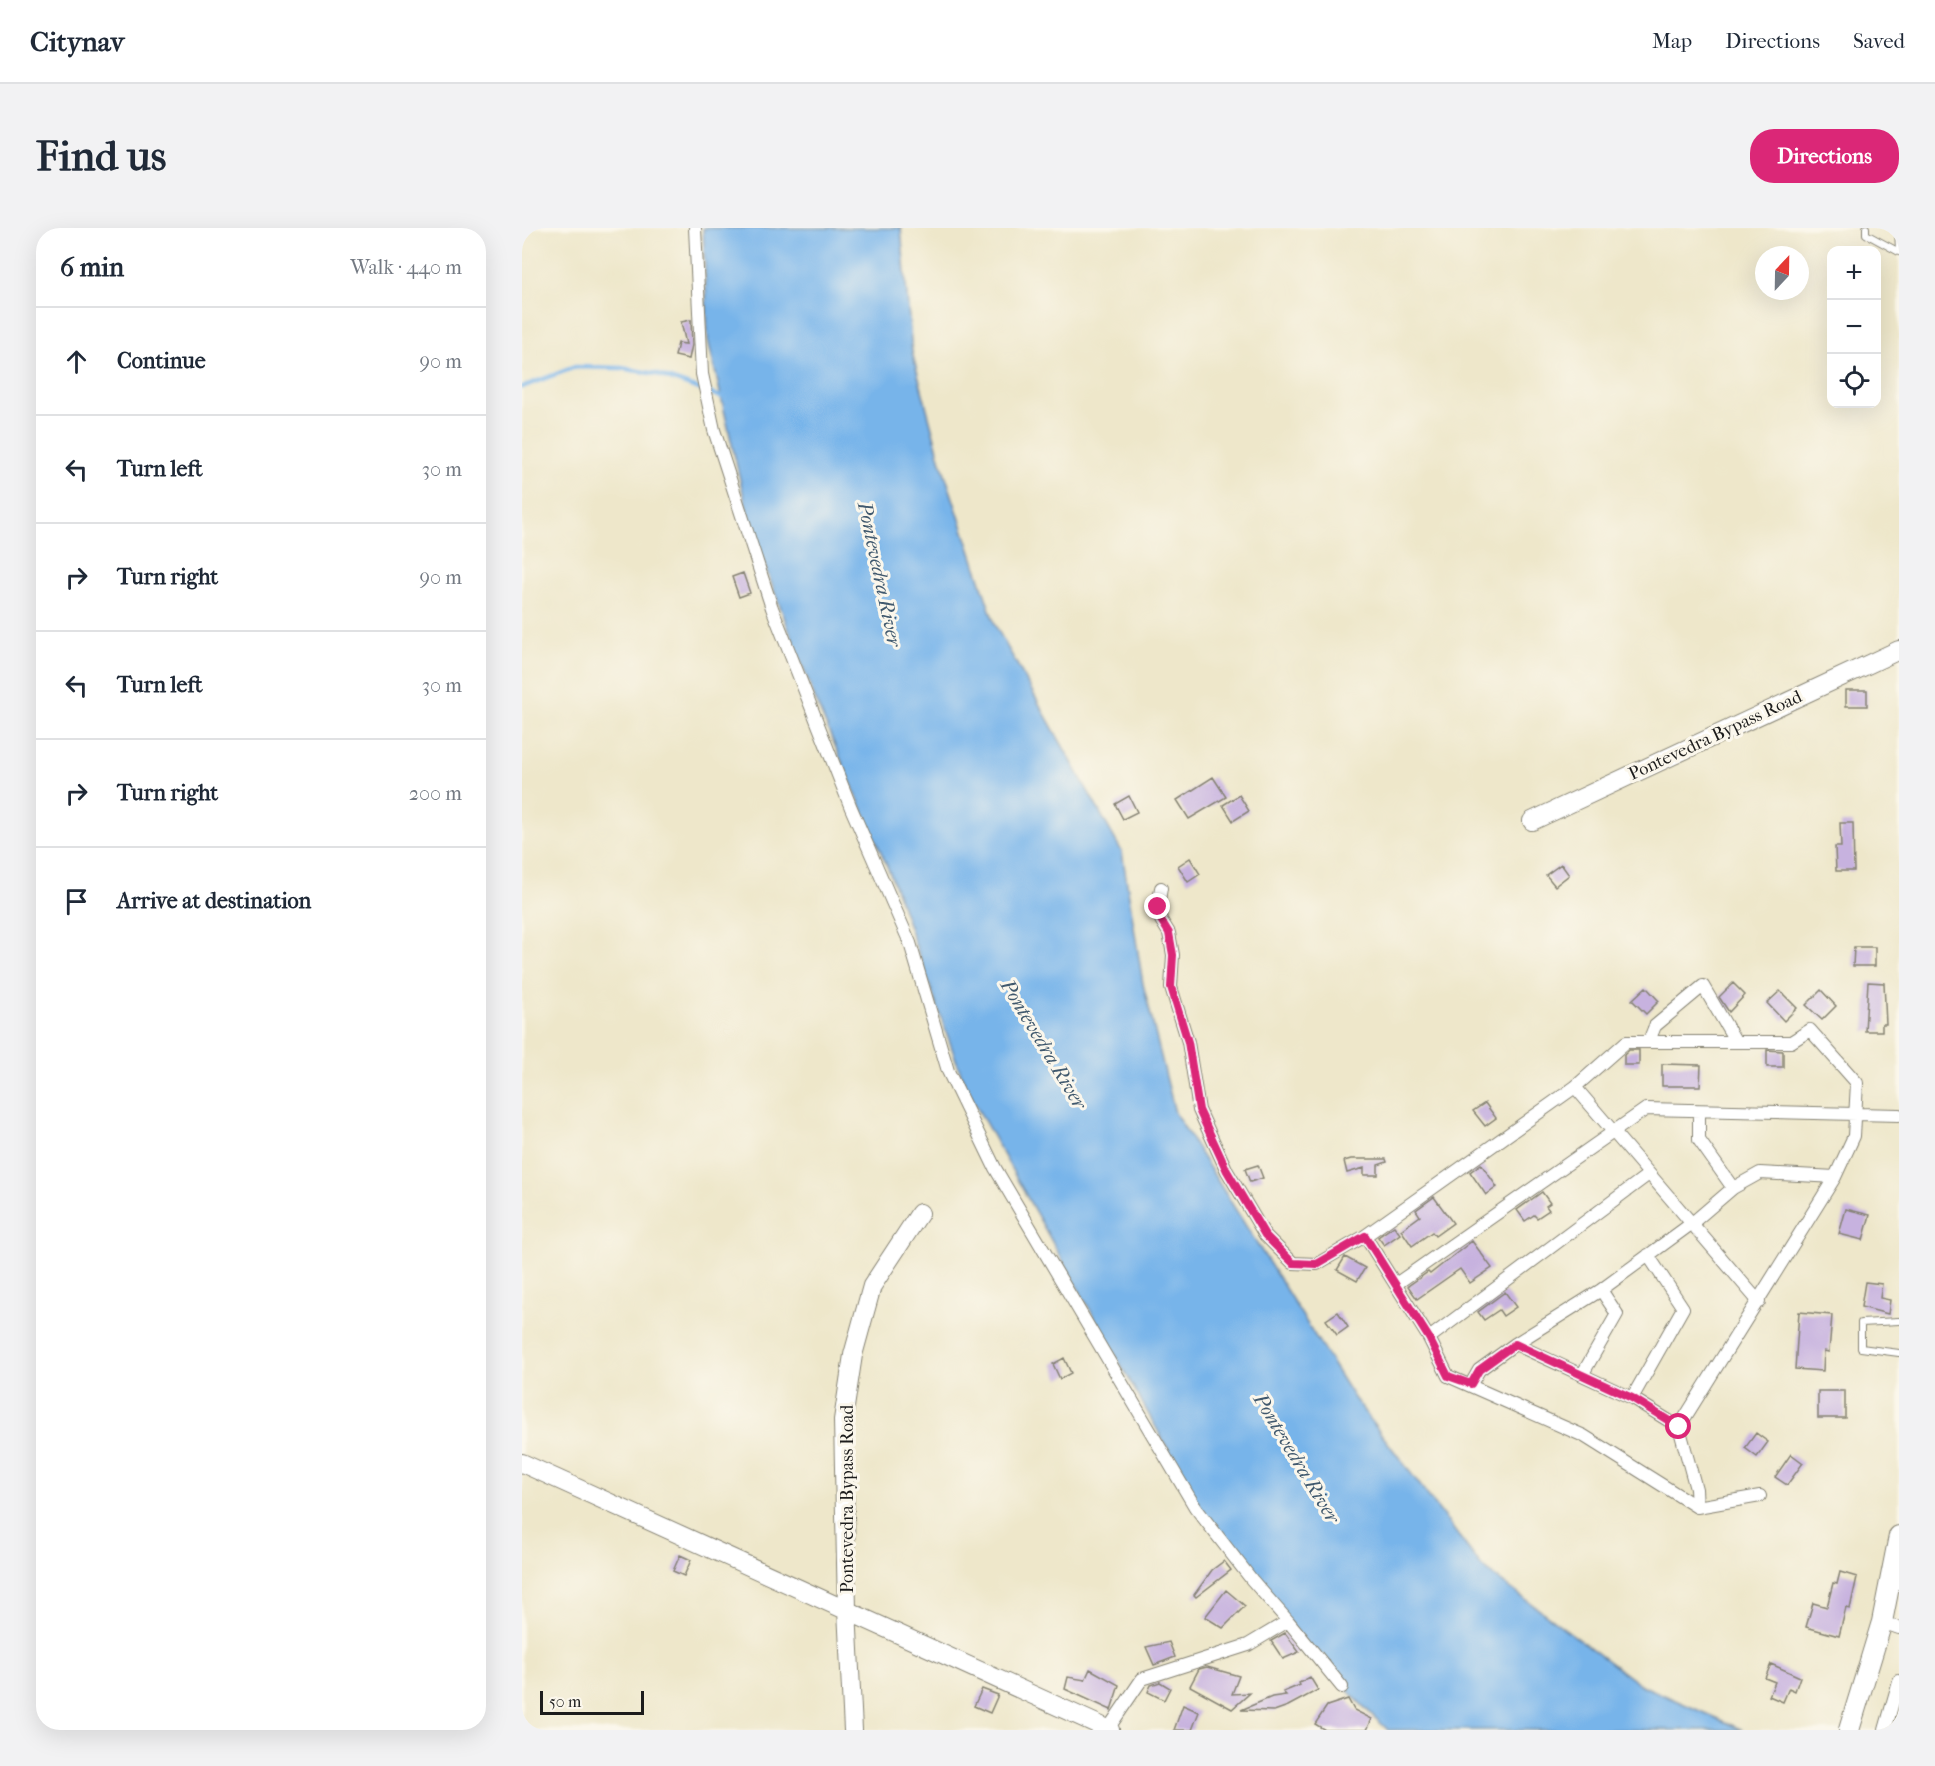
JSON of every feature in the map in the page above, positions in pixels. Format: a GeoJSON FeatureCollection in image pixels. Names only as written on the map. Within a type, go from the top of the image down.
{"type":"FeatureCollection","features":[{"type":"Feature","properties":{"kind":"main road","name":"Pontevedra Bypass Road"},"geometry":{"type":"LineString","coordinates":[[1532,821],[1899,650]]}},
{"type":"Feature","properties":{"kind":"main road","name":"Pontevedra Bypass Road"},"geometry":{"type":"LineString","coordinates":[[853,1730],[847,1610],[843,1420],[853,1355],[872,1286],[920,1213]]}},
{"type":"Feature","properties":{"kind":"main road"},"geometry":{"type":"LineString","coordinates":[[522,1463],[1109,1730]]}},
{"type":"Feature","properties":{"kind":"main road"},"geometry":{"type":"LineString","coordinates":[[1849,1730],[1891,1625],[1899,1536]]}},
{"type":"Feature","properties":{"kind":"street"},"geometry":{"type":"LineString","coordinates":[[695,228],[702,374],[714,430],[771,608],[851,808],[910,943],[948,1071],[995,1168],[1195,1507],[1252,1580],[1342,1687]]}},
{"type":"Feature","properties":{"kind":"street"},"geometry":{"type":"LineString","coordinates":[[1161,888],[1158,907],[1161,920],[1169,933],[1173,955],[1171,987],[1188,1042],[1199,1110],[1227,1171],[1265,1235],[1293,1263],[1317,1264],[1365,1236],[1575,1086],[1626,1042],[1791,1042],[1810,1030],[1857,1083],[1854,1136],[1834,1177],[1759,1302],[1679,1427]]}},
{"type":"Feature","properties":{"kind":"street"},"geometry":{"type":"LineString","coordinates":[[1649,1041],[1655,1026],[1703,986],[1736,1042]]}},
{"type":"Feature","properties":{"kind":"street"},"geometry":{"type":"LineString","coordinates":[[1575,1086],[1759,1302]]}},
{"type":"Feature","properties":{"kind":"street"},"geometry":{"type":"LineString","coordinates":[[1396,1284],[1646,1109],[1899,1115]]}},
{"type":"Feature","properties":{"kind":"street"},"geometry":{"type":"LineString","coordinates":[[1699,1111],[1700,1140],[1733,1188]]}},
{"type":"Feature","properties":{"kind":"street"},"geometry":{"type":"LineString","coordinates":[[1471,1384],[1479,1370],[1515,1344],[1601,1290],[1691,1224],[1733,1188],[1760,1173],[1834,1177]]}},
{"type":"Feature","properties":{"kind":"street"},"geometry":{"type":"LineString","coordinates":[[1429,1338],[1649,1174]]}},
{"type":"Feature","properties":{"kind":"street"},"geometry":{"type":"LineString","coordinates":[[1365,1236],[1429,1338],[1448,1376],[1471,1384],[1584,1436],[1697,1507],[1760,1496]]}},
{"type":"Feature","properties":{"kind":"street"},"geometry":{"type":"LineString","coordinates":[[1632,1398],[1683,1308],[1648,1256]]}},
{"type":"Feature","properties":{"kind":"street"},"geometry":{"type":"LineString","coordinates":[[1582,1375],[1617,1314],[1601,1290]]}},
{"type":"Feature","properties":{"kind":"street"},"geometry":{"type":"LineString","coordinates":[[1515,1344],[1632,1398],[1679,1427],[1696,1489],[1697,1507]]}},
{"type":"Feature","properties":{"kind":"street"},"geometry":{"type":"LineString","coordinates":[[1109,1730],[1142,1679],[1248,1645],[1288,1622]]}},
{"type":"Feature","properties":{"kind":"street"},"geometry":{"type":"LineString","coordinates":[[1885,1730],[1899,1681]]}},
{"type":"Feature","properties":{"kind":"lane"},"geometry":{"type":"LineString","coordinates":[[1866,228],[1866,234],[1899,252]]}},
{"type":"Feature","properties":{"kind":"lane"},"geometry":{"type":"LineString","coordinates":[[1898,228],[1899,252]]}},
{"type":"Feature","properties":{"kind":"lane"},"geometry":{"type":"LineString","coordinates":[[1899,1321],[1861,1323],[1861,1348],[1899,1353]]}},
{"type":"Feature","properties":{"kind":"water","name":"Pontevedra River"},"geometry":{"type":"Polygon","coordinates":[[[703,228],[901,228],[912,352],[941,462],[995,625],[1122,852],[1143,984],[1175,1113],[1354,1398],[1482,1567],[1639,1684],[1743,1730],[1388,1730],[1315,1654],[1269,1599],[1205,1515],[966,1088],[890,873],[817,704],[752,532],[708,340],[703,228]]]}},
{"type":"Feature","properties":{"kind":"building"},"geometry":{"type":"Polygon","coordinates":[[[691,320],[692,345],[689,359],[675,356],[678,343],[686,344],[681,322],[691,320]]]}},
{"type":"Feature","properties":{"kind":"building"},"geometry":{"type":"Polygon","coordinates":[[[743,573],[750,593],[739,597],[732,577],[743,573]]]}},
{"type":"Feature","properties":{"kind":"building"},"geometry":{"type":"Polygon","coordinates":[[[1846,690],[1867,690],[1867,706],[1846,706],[1846,690]]]}},
{"type":"Feature","properties":{"kind":"building"},"geometry":{"type":"Polygon","coordinates":[[[1213,777],[1226,797],[1189,819],[1177,800],[1213,777]]]}},
{"type":"Feature","properties":{"kind":"building"},"geometry":{"type":"Polygon","coordinates":[[[1239,795],[1249,811],[1233,821],[1223,805],[1239,795]]]}},
{"type":"Feature","properties":{"kind":"building"},"geometry":{"type":"Polygon","coordinates":[[[1129,796],[1137,812],[1123,819],[1115,804],[1129,796]]]}},
{"type":"Feature","properties":{"kind":"building"},"geometry":{"type":"Polygon","coordinates":[[[1840,823],[1853,823],[1854,871],[1836,871],[1835,847],[1841,847],[1840,823]]]}},
{"type":"Feature","properties":{"kind":"building"},"geometry":{"type":"Polygon","coordinates":[[[1190,858],[1200,874],[1188,882],[1178,866],[1190,858]]]}},
{"type":"Feature","properties":{"kind":"building"},"geometry":{"type":"Polygon","coordinates":[[[1561,864],[1569,875],[1555,886],[1546,875],[1561,864]]]}},
{"type":"Feature","properties":{"kind":"building"},"geometry":{"type":"Polygon","coordinates":[[[1854,947],[1875,947],[1875,966],[1853,966],[1854,947]]]}},
{"type":"Feature","properties":{"kind":"building"},"geometry":{"type":"Polygon","coordinates":[[[1868,982],[1884,983],[1886,1024],[1882,1024],[1882,1031],[1865,1031],[1868,982]]]}},
{"type":"Feature","properties":{"kind":"building"},"geometry":{"type":"Polygon","coordinates":[[[1733,983],[1745,995],[1729,1012],[1719,997],[1733,983]]]}},
{"type":"Feature","properties":{"kind":"building"},"geometry":{"type":"Polygon","coordinates":[[[1646,987],[1659,1001],[1646,1014],[1632,1000],[1646,987]]]}},
{"type":"Feature","properties":{"kind":"building"},"geometry":{"type":"Polygon","coordinates":[[[1821,990],[1836,1006],[1822,1020],[1806,1005],[1821,990]]]}},
{"type":"Feature","properties":{"kind":"building"},"geometry":{"type":"Polygon","coordinates":[[[1780,991],[1797,1008],[1784,1021],[1767,1003],[1780,991]]]}},
{"type":"Feature","properties":{"kind":"building"},"geometry":{"type":"Polygon","coordinates":[[[1629,1050],[1639,1050],[1639,1065],[1624,1065],[1624,1055],[1629,1050]]]}},
{"type":"Feature","properties":{"kind":"building"},"geometry":{"type":"Polygon","coordinates":[[[1767,1050],[1783,1051],[1783,1067],[1767,1067],[1767,1050]]]}},
{"type":"Feature","properties":{"kind":"building"},"geometry":{"type":"Polygon","coordinates":[[[1662,1064],[1701,1065],[1700,1086],[1662,1086],[1662,1064]]]}},
{"type":"Feature","properties":{"kind":"building"},"geometry":{"type":"Polygon","coordinates":[[[1485,1103],[1496,1118],[1485,1126],[1473,1111],[1485,1103]]]}},
{"type":"Feature","properties":{"kind":"building"},"geometry":{"type":"Polygon","coordinates":[[[1386,1159],[1387,1162],[1378,1165],[1378,1175],[1364,1175],[1364,1168],[1347,1173],[1344,1161],[1386,1159]]]}},
{"type":"Feature","properties":{"kind":"building"},"geometry":{"type":"Polygon","coordinates":[[[1481,1164],[1497,1187],[1486,1195],[1470,1172],[1481,1164]]]}},
{"type":"Feature","properties":{"kind":"building"},"geometry":{"type":"Polygon","coordinates":[[[1258,1165],[1263,1178],[1250,1182],[1245,1169],[1258,1165]]]}},
{"type":"Feature","properties":{"kind":"building"},"geometry":{"type":"Polygon","coordinates":[[[1542,1192],[1550,1203],[1546,1206],[1549,1210],[1537,1218],[1534,1215],[1525,1221],[1517,1210],[1542,1192]]]}},
{"type":"Feature","properties":{"kind":"building"},"geometry":{"type":"Polygon","coordinates":[[[1434,1197],[1453,1223],[1435,1236],[1432,1232],[1412,1246],[1401,1230],[1420,1216],[1416,1210],[1434,1197]]]}},
{"type":"Feature","properties":{"kind":"building"},"geometry":{"type":"Polygon","coordinates":[[[1846,1209],[1870,1215],[1863,1240],[1839,1234],[1846,1209]]]}},
{"type":"Feature","properties":{"kind":"building"},"geometry":{"type":"Polygon","coordinates":[[[1394,1226],[1400,1234],[1384,1245],[1378,1237],[1394,1226]]]}},
{"type":"Feature","properties":{"kind":"building"},"geometry":{"type":"Polygon","coordinates":[[[1472,1241],[1492,1268],[1470,1283],[1460,1269],[1417,1299],[1408,1286],[1428,1272],[1430,1274],[1472,1241]]]}},
{"type":"Feature","properties":{"kind":"building"},"geometry":{"type":"Polygon","coordinates":[[[1345,1257],[1365,1268],[1357,1281],[1337,1270],[1345,1257]]]}},
{"type":"Feature","properties":{"kind":"building"},"geometry":{"type":"Polygon","coordinates":[[[1865,1282],[1882,1284],[1880,1298],[1890,1300],[1888,1314],[1861,1307],[1865,1282]]]}},
{"type":"Feature","properties":{"kind":"building"},"geometry":{"type":"Polygon","coordinates":[[[1505,1292],[1516,1307],[1503,1316],[1499,1310],[1484,1320],[1478,1312],[1505,1292]]]}},
{"type":"Feature","properties":{"kind":"building"},"geometry":{"type":"Polygon","coordinates":[[[1338,1312],[1348,1327],[1337,1335],[1326,1320],[1338,1312]]]}},
{"type":"Feature","properties":{"kind":"building"},"geometry":{"type":"Polygon","coordinates":[[[1799,1312],[1832,1315],[1829,1352],[1824,1351],[1823,1371],[1795,1369],[1799,1312]]]}},
{"type":"Feature","properties":{"kind":"building"},"geometry":{"type":"Polygon","coordinates":[[[1064,1358],[1071,1373],[1060,1379],[1053,1364],[1064,1358]]]}},
{"type":"Feature","properties":{"kind":"building"},"geometry":{"type":"Polygon","coordinates":[[[1818,1391],[1845,1391],[1845,1418],[1818,1418],[1818,1391]]]}},
{"type":"Feature","properties":{"kind":"building"},"geometry":{"type":"Polygon","coordinates":[[[1756,1433],[1768,1442],[1757,1457],[1745,1448],[1756,1433]]]}},
{"type":"Feature","properties":{"kind":"building"},"geometry":{"type":"Polygon","coordinates":[[[1791,1454],[1803,1463],[1787,1485],[1775,1477],[1791,1454]]]}},
{"type":"Feature","properties":{"kind":"building"},"geometry":{"type":"Polygon","coordinates":[[[680,1555],[691,1560],[684,1576],[673,1571],[680,1555]]]}},
{"type":"Feature","properties":{"kind":"building"},"geometry":{"type":"Polygon","coordinates":[[[1224,1561],[1231,1570],[1196,1597],[1194,1595],[1212,1570],[1224,1561]]]}},
{"type":"Feature","properties":{"kind":"building"},"geometry":{"type":"Polygon","coordinates":[[[1840,1572],[1857,1577],[1850,1609],[1846,1608],[1839,1636],[1806,1627],[1813,1603],[1827,1607],[1833,1583],[1837,1584],[1840,1572]]]}},
{"type":"Feature","properties":{"kind":"building"},"geometry":{"type":"Polygon","coordinates":[[[1226,1590],[1245,1606],[1223,1628],[1205,1617],[1226,1590]]]}},
{"type":"Feature","properties":{"kind":"building"},"geometry":{"type":"Polygon","coordinates":[[[1285,1633],[1299,1652],[1283,1659],[1271,1641],[1285,1633]]]}},
{"type":"Feature","properties":{"kind":"building"},"geometry":{"type":"Polygon","coordinates":[[[1169,1642],[1175,1657],[1154,1665],[1146,1647],[1169,1642]]]}},
{"type":"Feature","properties":{"kind":"building"},"geometry":{"type":"Polygon","coordinates":[[[1771,1664],[1800,1677],[1795,1691],[1789,1688],[1783,1702],[1769,1696],[1775,1682],[1765,1678],[1771,1664]]]}},
{"type":"Feature","properties":{"kind":"building"},"geometry":{"type":"Polygon","coordinates":[[[1207,1667],[1239,1676],[1232,1694],[1250,1693],[1232,1709],[1190,1686],[1199,1669],[1207,1667]]]}},
{"type":"Feature","properties":{"kind":"building"},"geometry":{"type":"Polygon","coordinates":[[[1090,1669],[1119,1685],[1111,1710],[1065,1689],[1068,1677],[1085,1680],[1090,1669]]]}},
{"type":"Feature","properties":{"kind":"building"},"geometry":{"type":"Polygon","coordinates":[[[1310,1677],[1318,1690],[1288,1706],[1274,1711],[1241,1710],[1272,1697],[1286,1695],[1283,1692],[1300,1685],[1299,1683],[1310,1677]]]}},
{"type":"Feature","properties":{"kind":"building"},"geometry":{"type":"Polygon","coordinates":[[[1160,1682],[1170,1688],[1164,1700],[1148,1692],[1151,1685],[1160,1682]]]}},
{"type":"Feature","properties":{"kind":"building"},"geometry":{"type":"Polygon","coordinates":[[[982,1689],[998,1695],[990,1713],[974,1706],[982,1689]]]}},
{"type":"Feature","properties":{"kind":"building"},"geometry":{"type":"Polygon","coordinates":[[[1348,1699],[1354,1710],[1372,1719],[1367,1730],[1325,1730],[1315,1724],[1327,1706],[1348,1699]]]}},
{"type":"Feature","properties":{"kind":"building"},"geometry":{"type":"Polygon","coordinates":[[[1183,1705],[1199,1712],[1192,1730],[1174,1730],[1183,1705]]]}},
{"type":"Feature","properties":{"kind":"waterway"},"geometry":{"type":"LineString","coordinates":[[522,387],[575,367],[621,368],[656,374],[727,399]]}},
{"type":"Feature","properties":{"kind":"route"},"geometry":{"type":"LineString","coordinates":[[1158,907],[1161,920],[1169,933],[1173,955],[1171,987],[1188,1042],[1199,1110],[1227,1171],[1265,1235],[1293,1263],[1317,1264],[1365,1236],[1429,1338],[1448,1376],[1471,1384],[1479,1370],[1515,1344],[1632,1398],[1679,1427]]}}]}
